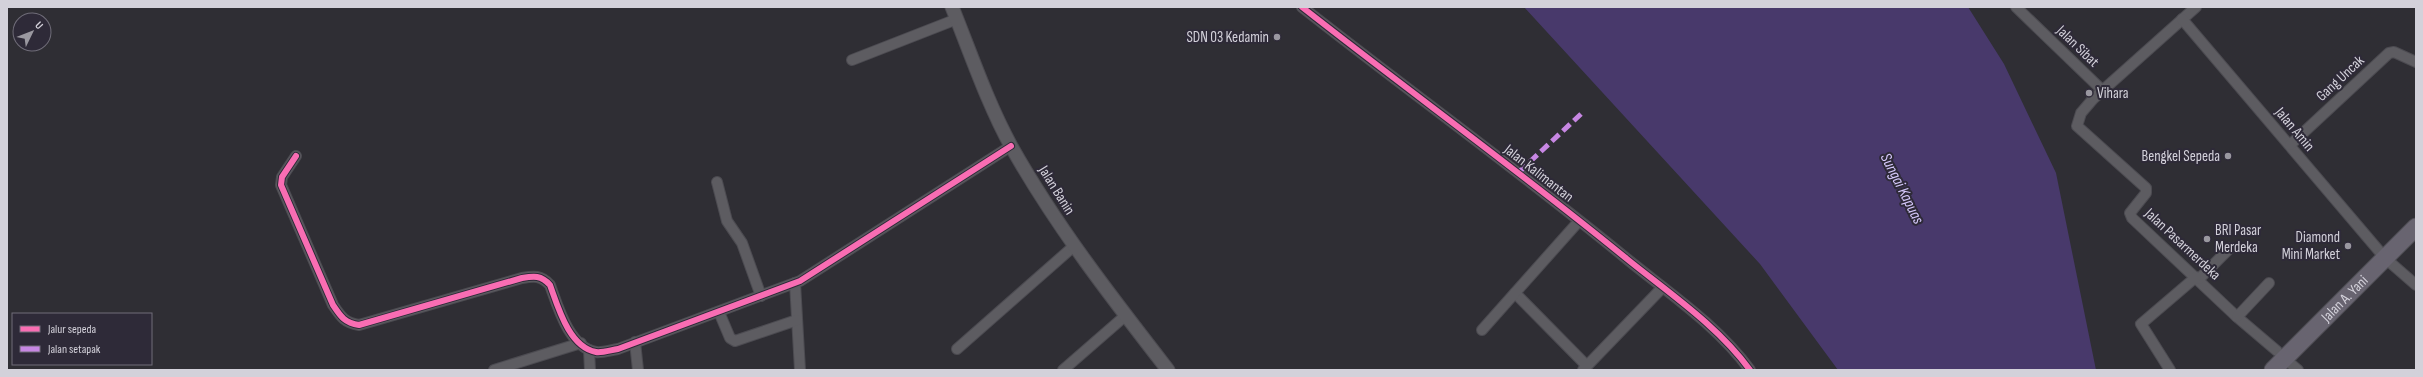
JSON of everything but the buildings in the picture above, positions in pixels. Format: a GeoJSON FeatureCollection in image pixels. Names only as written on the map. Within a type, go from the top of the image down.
{"type":"FeatureCollection","features":[{"type":"Feature","properties":{"kind":"highway","name":"Jalan A. Yani"},"geometry":{"type":"LineString","coordinates":[[2273,370],[2416,227]]}},
{"type":"Feature","properties":{"kind":"street","name":"Jalan Banin"},"geometry":{"type":"LineString","coordinates":[[952,7],[990,102],[1011,146],[1074,246],[1125,316],[1168,370]]}},
{"type":"Feature","properties":{"kind":"street","name":"Jalan Kalimantan"},"geometry":{"type":"LineString","coordinates":[[1302,7],[1580,221],[1716,333],[1740,357],[1750,370]]}},
{"type":"Feature","properties":{"kind":"street","name":"Jalan Sibat"},"geometry":{"type":"LineString","coordinates":[[2016,7],[2102,90]]}},
{"type":"Feature","properties":{"kind":"street","name":"Jalan Pasarmerdeka"},"geometry":{"type":"LineString","coordinates":[[2196,7],[2102,90],[2081,113],[2078,126],[2093,142],[2143,183],[2146,188],[2146,193],[2130,213],[2132,218],[2198,278],[2237,317],[2277,351]]}},
{"type":"Feature","properties":{"kind":"street"},"geometry":{"type":"LineString","coordinates":[[852,60],[957,19]]}},
{"type":"Feature","properties":{"kind":"street","name":"Jalan Amin"},"geometry":{"type":"LineString","coordinates":[[2182,19],[2385,258],[2416,285]]}},
{"type":"Feature","properties":{"kind":"street","name":"Gang Uncak"},"geometry":{"type":"LineString","coordinates":[[2290,145],[2389,52],[2400,54],[2416,62]]}},
{"type":"Feature","properties":{"kind":"street"},"geometry":{"type":"LineString","coordinates":[[296,156],[282,177],[281,185],[333,305],[341,317],[349,323],[359,324],[522,278],[535,276],[544,279],[550,285],[570,333],[589,350],[598,353],[635,342],[795,283],[827,265],[1011,146]]}},
{"type":"Feature","properties":{"kind":"street"},"geometry":{"type":"LineString","coordinates":[[717,182],[727,221],[742,243],[761,296]]}},
{"type":"Feature","properties":{"kind":"street"},"geometry":{"type":"LineString","coordinates":[[1482,330],[1580,221]]}},
{"type":"Feature","properties":{"kind":"street"},"geometry":{"type":"LineString","coordinates":[[957,349],[1074,246]]}},
{"type":"Feature","properties":{"kind":"street"},"geometry":{"type":"LineString","coordinates":[[2170,370],[2141,324],[2198,278],[2230,248]]}},
{"type":"Feature","properties":{"kind":"street"},"geometry":{"type":"LineString","coordinates":[[795,283],[800,370]]}},
{"type":"Feature","properties":{"kind":"street"},"geometry":{"type":"LineString","coordinates":[[2237,317],[2269,283]]}},
{"type":"Feature","properties":{"kind":"street"},"geometry":{"type":"LineString","coordinates":[[1514,293],[1585,368],[1662,288]]}},
{"type":"Feature","properties":{"kind":"street"},"geometry":{"type":"LineString","coordinates":[[719,312],[730,338],[735,341],[798,320]]}},
{"type":"Feature","properties":{"kind":"street"},"geometry":{"type":"LineString","coordinates":[[1063,370],[1125,316]]}},
{"type":"Feature","properties":{"kind":"street"},"geometry":{"type":"LineString","coordinates":[[635,342],[638,370]]}},
{"type":"Feature","properties":{"kind":"street"},"geometry":{"type":"LineString","coordinates":[[494,370],[581,344]]}},
{"type":"Feature","properties":{"kind":"street"},"geometry":{"type":"LineString","coordinates":[[589,350],[590,370]]}},
{"type":"Feature","properties":{"kind":"water","name":"Sungai Kapuas"},"geometry":{"type":"Polygon","coordinates":[[[1524,7],[1968,7],[2004,64],[2056,173],[2096,370],[1838,370],[1760,264],[1524,7]]]}},
{"type":"Feature","properties":{"kind":"marked path"},"geometry":{"type":"LineString","coordinates":[[1519,172],[1581,114]]}},
{"type":"Feature","properties":{"kind":"cycle path"},"geometry":{"type":"LineString","coordinates":[[1302,7],[1547,195],[1676,297],[1723,339],[1750,370]]}},
{"type":"Feature","properties":{"kind":"cycle path"},"geometry":{"type":"LineString","coordinates":[[296,156],[282,177],[281,185],[333,305],[341,316],[350,323],[359,325],[522,278],[537,277],[544,279],[550,285],[561,315],[566,325],[579,343],[587,349],[596,352],[604,352],[618,349],[800,281],[1011,146]]}},
{"type":"Feature","properties":{"kind":"place","name":"SDN 03 Kedamin"},"geometry":{"type":"Point","coordinates":[1277,37]}},
{"type":"Feature","properties":{"kind":"place","name":"Vihara"},"geometry":{"type":"Point","coordinates":[2089,93]}},
{"type":"Feature","properties":{"kind":"place","name":"Bengkel Sepeda"},"geometry":{"type":"Point","coordinates":[2228,156]}},
{"type":"Feature","properties":{"kind":"place","name":"BRI Pasar Merdeka"},"geometry":{"type":"Point","coordinates":[2207,239]}},
{"type":"Feature","properties":{"kind":"place","name":"Diamond Mini Market"},"geometry":{"type":"Point","coordinates":[2348,246]}}]}
